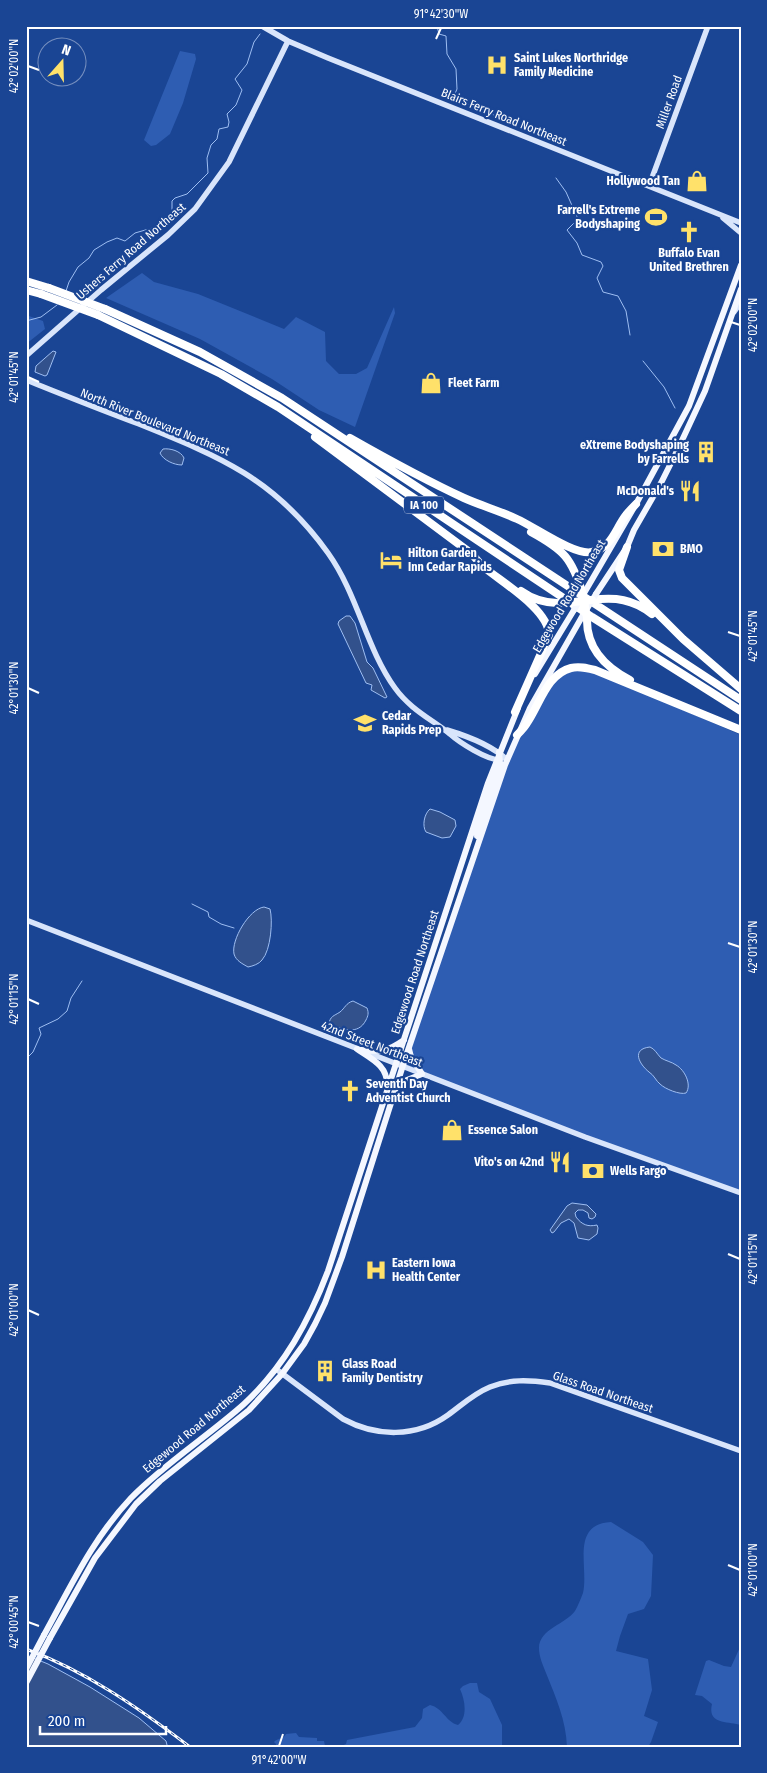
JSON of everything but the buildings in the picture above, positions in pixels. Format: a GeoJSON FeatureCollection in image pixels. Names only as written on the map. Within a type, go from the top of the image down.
{"type":"FeatureCollection","features":[{"type":"Feature","properties":{"kind":"highway","name":"IA 100"},"geometry":{"type":"LineString","coordinates":[[26,281],[105,309],[200,352],[282,398],[741,700]]}},
{"type":"Feature","properties":{"kind":"highway","name":"IA 100"},"geometry":{"type":"LineString","coordinates":[[26,290],[98,315],[200,363],[246,388],[308,426],[592,617],[741,711]]}},
{"type":"Feature","properties":{"kind":"highway"},"geometry":{"type":"LineString","coordinates":[[246,388],[292,420],[528,596],[547,603],[564,603],[587,596],[603,599],[621,599],[637,604],[683,639],[741,688]]}},
{"type":"Feature","properties":{"kind":"highway"},"geometry":{"type":"LineString","coordinates":[[282,398],[408,470],[483,506],[556,547],[571,562],[587,596],[585,614],[587,630],[593,646],[603,662],[635,683],[704,715]]}},
{"type":"Feature","properties":{"kind":"highway"},"geometry":{"type":"LineString","coordinates":[[483,506],[506,513],[569,548],[582,553],[598,551],[606,546],[626,515],[636,504]]}},
{"type":"Feature","properties":{"kind":"highway"},"geometry":{"type":"LineString","coordinates":[[627,547],[619,570],[622,578],[683,639]]}},
{"type":"Feature","properties":{"kind":"highway"},"geometry":{"type":"LineString","coordinates":[[472,554],[484,567],[535,609],[543,618],[549,630],[549,635],[515,712]]}},
{"type":"Feature","properties":{"kind":"highway"},"geometry":{"type":"LineString","coordinates":[[517,735],[527,723],[549,685],[557,676],[573,667],[595,670],[741,730]]}},
{"type":"Feature","properties":{"kind":"main road","name":"Edgewood Road Northeast"},"geometry":{"type":"LineString","coordinates":[[587,596],[689,406],[741,266]]}},
{"type":"Feature","properties":{"kind":"main road","name":"Edgewood Road Northeast"},"geometry":{"type":"LineString","coordinates":[[47,1637],[84,1561],[118,1513],[154,1475],[244,1404],[276,1370],[298,1339],[319,1296],[387,1091],[409,1049],[474,854],[501,760],[499,752],[515,712],[574,610],[627,547],[634,530],[671,464],[705,391],[741,289]]}},
{"type":"Feature","properties":{"kind":"main road","name":"Edgewood Road Northeast"},"geometry":{"type":"LineString","coordinates":[[47,1637],[96,1558],[125,1518],[147,1492],[249,1410],[282,1374],[304,1344],[328,1296],[363,1194],[396,1088],[404,1040],[501,760],[517,735],[544,682],[585,614]]}},
{"type":"Feature","properties":{"kind":"main road"},"geometry":{"type":"LineString","coordinates":[[357,1049],[378,1052],[386,1051],[404,1040]]}},
{"type":"Feature","properties":{"kind":"main road"},"geometry":{"type":"LineString","coordinates":[[357,1049],[379,1064],[384,1070],[388,1080],[387,1091]]}},
{"type":"Feature","properties":{"kind":"main road"},"geometry":{"type":"LineString","coordinates":[[396,1088],[407,1080],[422,1074],[411,1057],[409,1049]]}},
{"type":"Feature","properties":{"kind":"main road"},"geometry":{"type":"LineString","coordinates":[[190,1457],[190,1453],[200,1439]]}},
{"type":"Feature","properties":{"kind":"main road"},"geometry":{"type":"LineString","coordinates":[[26,1670],[47,1637]]}},
{"type":"Feature","properties":{"kind":"main road"},"geometry":{"type":"LineString","coordinates":[[26,1683],[47,1637]]}},
{"type":"Feature","properties":{"kind":"street","name":"Blairs Ferry Road Northeast"},"geometry":{"type":"LineString","coordinates":[[262,26],[288,41],[741,223]]}},
{"type":"Feature","properties":{"kind":"street","name":"Miller Road"},"geometry":{"type":"LineString","coordinates":[[649,186],[708,26]]}},
{"type":"Feature","properties":{"kind":"street","name":"Ushers Ferry Road Northeast"},"geometry":{"type":"LineString","coordinates":[[26,356],[101,290],[168,235],[195,209],[229,162],[288,41]]}},
{"type":"Feature","properties":{"kind":"street"},"geometry":{"type":"LineString","coordinates":[[715,212],[741,233]]}},
{"type":"Feature","properties":{"kind":"street"},"geometry":{"type":"LineString","coordinates":[[732,316],[741,302]]}},
{"type":"Feature","properties":{"kind":"street","name":"North River Boulevard Northeast"},"geometry":{"type":"LineString","coordinates":[[26,380],[202,450],[236,466],[278,496],[304,522],[334,563],[354,601],[381,665],[396,690],[414,709],[458,741],[501,760]]}},
{"type":"Feature","properties":{"kind":"street","name":"North River Boulevard Northeast"},"geometry":{"type":"LineString","coordinates":[[443,729],[499,752],[501,760]]}},
{"type":"Feature","properties":{"kind":"street","name":"42nd Street Northeast"},"geometry":{"type":"LineString","coordinates":[[26,920],[578,1134],[741,1193]]}},
{"type":"Feature","properties":{"kind":"street","name":"Glass Road Northeast"},"geometry":{"type":"LineString","coordinates":[[276,1370],[342,1419],[354,1425],[383,1432],[395,1433],[419,1430],[440,1420],[466,1400],[487,1388],[508,1382],[531,1380],[550,1383],[741,1452]]}},
{"type":"Feature","properties":{"kind":"shaded area"},"geometry":{"type":"Polygon","coordinates":[[[180,51],[195,54],[196,59],[183,103],[170,134],[156,145],[151,146],[144,140],[180,51]]]}},
{"type":"Feature","properties":{"kind":"shaded area"},"geometry":{"type":"Polygon","coordinates":[[[142,273],[154,282],[198,294],[284,329],[296,317],[325,332],[326,361],[339,374],[356,374],[367,368],[394,307],[395,313],[355,427],[319,410],[272,379],[200,339],[106,298],[142,273]]]}},
{"type":"Feature","properties":{"kind":"shaded area"},"geometry":{"type":"Polygon","coordinates":[[[26,315],[43,321],[45,329],[26,344],[26,315]]]}},
{"type":"Feature","properties":{"kind":"shaded area"},"geometry":{"type":"Polygon","coordinates":[[[53,351],[56,352],[47,375],[35,372],[36,366],[53,351]]]}},
{"type":"Feature","properties":{"kind":"shaded area"},"geometry":{"type":"Polygon","coordinates":[[[163,449],[180,453],[184,458],[182,465],[166,460],[160,453],[163,449]]]}},
{"type":"Feature","properties":{"kind":"shaded area"},"geometry":{"type":"Polygon","coordinates":[[[346,616],[350,616],[355,623],[367,662],[373,668],[387,697],[385,698],[371,690],[372,685],[366,683],[338,624],[346,616]]]}},
{"type":"Feature","properties":{"kind":"shaded area"},"geometry":{"type":"Polygon","coordinates":[[[584,667],[741,735],[741,1193],[403,1067],[517,735],[557,676],[584,667]]]}},
{"type":"Feature","properties":{"kind":"shaded area"},"geometry":{"type":"Polygon","coordinates":[[[430,809],[455,820],[456,826],[450,837],[442,838],[426,832],[424,820],[430,809]]]}},
{"type":"Feature","properties":{"kind":"shaded area"},"geometry":{"type":"Polygon","coordinates":[[[264,907],[270,909],[271,914],[267,949],[261,961],[256,965],[248,967],[236,959],[234,954],[235,941],[247,919],[258,909],[264,907]]]}},
{"type":"Feature","properties":{"kind":"shaded area"},"geometry":{"type":"Polygon","coordinates":[[[353,1001],[367,1008],[368,1016],[363,1025],[354,1030],[349,1030],[329,1024],[333,1016],[353,1001]]]}},
{"type":"Feature","properties":{"kind":"shaded area"},"geometry":{"type":"Polygon","coordinates":[[[650,1047],[661,1058],[682,1070],[688,1082],[686,1093],[669,1090],[662,1086],[645,1069],[640,1061],[639,1054],[644,1048],[650,1047]]]}},
{"type":"Feature","properties":{"kind":"shaded area"},"geometry":{"type":"Polygon","coordinates":[[[572,1203],[587,1205],[596,1214],[592,1219],[583,1210],[578,1210],[575,1213],[576,1217],[583,1224],[597,1225],[597,1234],[589,1240],[578,1238],[574,1223],[569,1219],[561,1223],[554,1232],[552,1233],[550,1230],[567,1206],[572,1203]]]}},
{"type":"Feature","properties":{"kind":"shaded area"},"geometry":{"type":"Polygon","coordinates":[[[611,1522],[643,1542],[653,1555],[651,1596],[644,1609],[628,1614],[616,1651],[648,1659],[652,1690],[644,1716],[658,1722],[648,1747],[567,1747],[560,1709],[540,1658],[540,1641],[548,1631],[566,1620],[575,1611],[583,1593],[586,1539],[590,1530],[598,1525],[611,1522]]]}},
{"type":"Feature","properties":{"kind":"shaded area"},"geometry":{"type":"Polygon","coordinates":[[[741,1645],[741,1725],[716,1719],[711,1711],[712,1704],[702,1696],[695,1695],[706,1661],[709,1660],[731,1667],[741,1645]]]}},
{"type":"Feature","properties":{"kind":"shaded area"},"geometry":{"type":"Polygon","coordinates":[[[26,1655],[48,1664],[90,1687],[139,1718],[166,1741],[169,1747],[26,1747],[26,1655]]]}},
{"type":"Feature","properties":{"kind":"shaded area"},"geometry":{"type":"Polygon","coordinates":[[[470,1683],[477,1683],[479,1692],[490,1699],[502,1725],[502,1747],[339,1747],[346,1744],[347,1740],[415,1727],[422,1718],[423,1709],[430,1705],[458,1725],[463,1718],[465,1708],[460,1689],[470,1683]]]}},
{"type":"Feature","properties":{"kind":"shaded area"},"geometry":{"type":"Polygon","coordinates":[[[296,1733],[299,1737],[317,1738],[317,1741],[324,1741],[325,1746],[329,1747],[276,1747],[275,1741],[286,1734],[296,1733]]]}},
{"type":"Feature","properties":{"kind":"waterway"},"geometry":{"type":"LineString","coordinates":[[437,26],[439,34],[446,36],[447,54],[456,69],[457,89],[454,96],[458,100],[496,116]]}},
{"type":"Feature","properties":{"kind":"waterway"},"geometry":{"type":"LineString","coordinates":[[66,291],[78,267],[89,258],[94,250],[117,238],[125,241],[135,233],[159,226],[169,219],[172,214],[172,201],[187,194],[208,173],[207,158],[211,145],[217,139],[219,129],[228,127],[227,114],[236,105],[242,90],[235,79],[247,64],[254,42],[260,34]]}},
{"type":"Feature","properties":{"kind":"waterway"},"geometry":{"type":"LineString","coordinates":[[556,178],[566,192],[578,219],[567,230],[577,243],[582,255],[601,262],[603,266],[597,278],[603,292],[618,296],[626,311],[630,335]]}},
{"type":"Feature","properties":{"kind":"waterway"},"geometry":{"type":"LineString","coordinates":[[26,321],[41,317],[57,305]]}},
{"type":"Feature","properties":{"kind":"waterway"},"geometry":{"type":"LineString","coordinates":[[643,361],[664,387],[675,408]]}},
{"type":"Feature","properties":{"kind":"waterway"},"geometry":{"type":"LineString","coordinates":[[192,904],[208,912],[209,917],[221,924],[234,928]]}},
{"type":"Feature","properties":{"kind":"waterway"},"geometry":{"type":"LineString","coordinates":[[26,1059],[33,1052],[41,1034],[39,1028],[58,1019],[67,1011],[71,998],[82,981]]}},
{"type":"Feature","properties":{"kind":"railway"},"geometry":{"type":"LineString","coordinates":[[26,1649],[70,1668],[112,1692],[190,1747]]}},
{"type":"Feature","properties":{"kind":"place","name":"Saint Lukes Northridge Family Medicine"},"geometry":{"type":"Point","coordinates":[497,65]}},
{"type":"Feature","properties":{"kind":"place","name":"Hollywood Tan"},"geometry":{"type":"Point","coordinates":[697,181]}},
{"type":"Feature","properties":{"kind":"place","name":"Farrell's Extreme Bodyshaping"},"geometry":{"type":"Point","coordinates":[656,217]}},
{"type":"Feature","properties":{"kind":"place","name":"Buffalo Evan United Brethren"},"geometry":{"type":"Point","coordinates":[689,232]}},
{"type":"Feature","properties":{"kind":"place","name":"Fleet Farm"},"geometry":{"type":"Point","coordinates":[431,383]}},
{"type":"Feature","properties":{"kind":"place","name":"eXtreme Bodyshaping by Farrells"},"geometry":{"type":"Point","coordinates":[706,452]}},
{"type":"Feature","properties":{"kind":"place","name":"McDonald's"},"geometry":{"type":"Point","coordinates":[690,491]}},
{"type":"Feature","properties":{"kind":"place","name":"BMO"},"geometry":{"type":"Point","coordinates":[663,549]}},
{"type":"Feature","properties":{"kind":"place","name":"Hilton Garden Inn Cedar Rapids"},"geometry":{"type":"Point","coordinates":[391,560]}},
{"type":"Feature","properties":{"kind":"place","name":"Cedar Rapids Prep"},"geometry":{"type":"Point","coordinates":[365,723]}},
{"type":"Feature","properties":{"kind":"place","name":"Seventh Day Adventist Church"},"geometry":{"type":"Point","coordinates":[350,1091]}},
{"type":"Feature","properties":{"kind":"place","name":"Essence Salon"},"geometry":{"type":"Point","coordinates":[452,1130]}},
{"type":"Feature","properties":{"kind":"place","name":"Vito's on 42nd"},"geometry":{"type":"Point","coordinates":[560,1162]}},
{"type":"Feature","properties":{"kind":"place","name":"Wells Fargo"},"geometry":{"type":"Point","coordinates":[593,1171]}},
{"type":"Feature","properties":{"kind":"place","name":"Eastern Iowa Health Center"},"geometry":{"type":"Point","coordinates":[376,1270]}},
{"type":"Feature","properties":{"kind":"place","name":"Glass Road Family Dentistry"},"geometry":{"type":"Point","coordinates":[325,1371]}}]}
